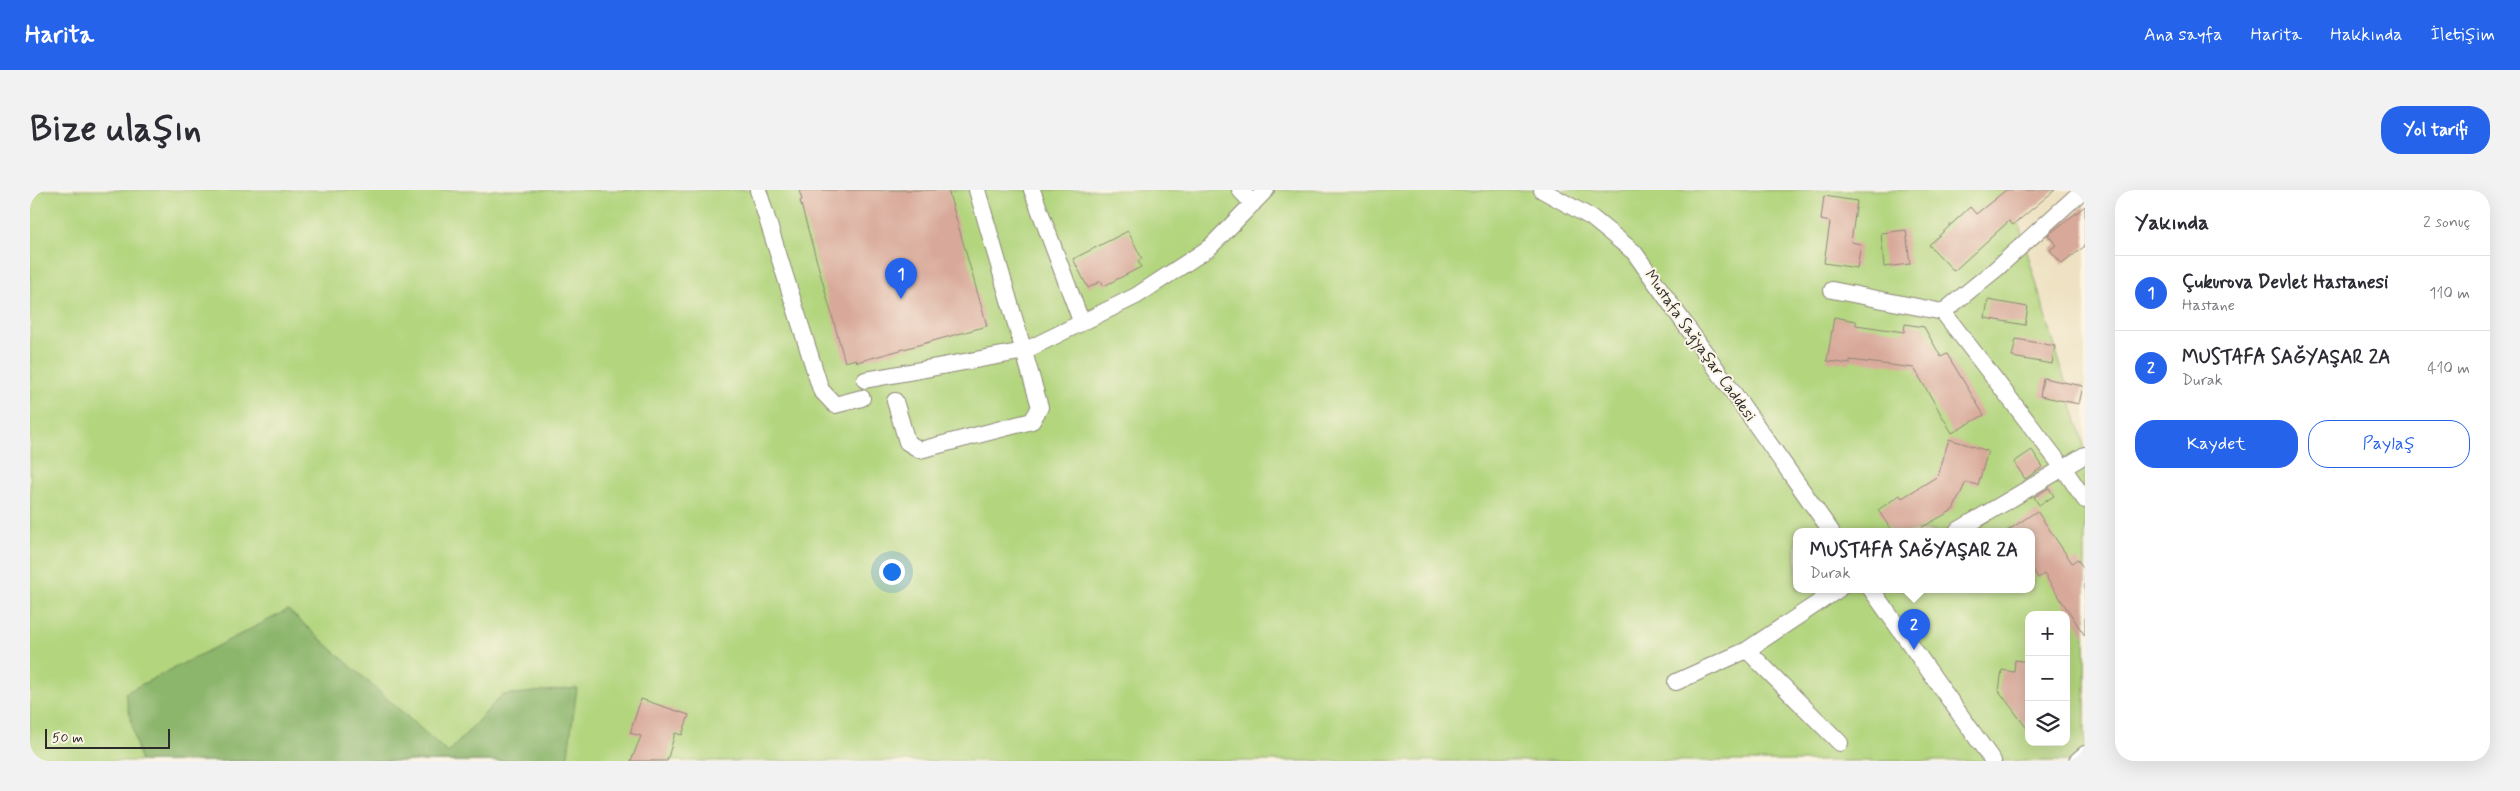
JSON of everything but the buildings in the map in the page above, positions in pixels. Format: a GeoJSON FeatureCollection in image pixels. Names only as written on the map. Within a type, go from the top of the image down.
{"type":"FeatureCollection","features":[{"type":"Feature","properties":{"kind":"street"},"geometry":{"type":"LineString","coordinates":[[758,190],[821,390],[835,405],[862,398]]}},
{"type":"Feature","properties":{"kind":"street"},"geometry":{"type":"LineString","coordinates":[[896,402],[908,442],[920,450],[1032,421],[1040,407],[977,190]]}},
{"type":"Feature","properties":{"kind":"street"},"geometry":{"type":"LineString","coordinates":[[1032,190],[1082,321]]}},
{"type":"Feature","properties":{"kind":"street"},"geometry":{"type":"LineString","coordinates":[[1240,190],[1253,204]]}},
{"type":"Feature","properties":{"kind":"street"},"geometry":{"type":"LineString","coordinates":[[865,380],[1024,351],[1136,296],[1208,248],[1266,190]]}},
{"type":"Feature","properties":{"kind":"street","name":"Mustafa Sağyaşar Caddesi"},"geometry":{"type":"LineString","coordinates":[[1542,190],[1592,218],[1634,252],[1829,528]]}},
{"type":"Feature","properties":{"kind":"street"},"geometry":{"type":"LineString","coordinates":[[1944,312],[1996,269],[2084,190]]}},
{"type":"Feature","properties":{"kind":"street"},"geometry":{"type":"LineString","coordinates":[[1832,290],[1944,312],[2064,469],[2085,500]]}},
{"type":"Feature","properties":{"kind":"street"},"geometry":{"type":"LineString","coordinates":[[1962,528],[2085,455]]}},
{"type":"Feature","properties":{"kind":"street"},"geometry":{"type":"LineString","coordinates":[[1676,682],[1747,650],[1833,593]]}},
{"type":"Feature","properties":{"kind":"street"},"geometry":{"type":"LineString","coordinates":[[1874,593],[1993,761]]}},
{"type":"Feature","properties":{"kind":"street"},"geometry":{"type":"LineString","coordinates":[[1747,650],[1840,743]]}},
{"type":"Feature","properties":{"kind":"street"},"geometry":{"type":"LineString","coordinates":[[2077,761],[2085,754]]}},
{"type":"Feature","properties":{"kind":"green space"},"geometry":{"type":"Polygon","coordinates":[[[30,190],[2009,190],[2085,449],[2085,761],[30,761],[30,190]]]}},
{"type":"Feature","properties":{"kind":"green space"},"geometry":{"type":"Polygon","coordinates":[[[288,610],[448,753],[502,695],[577,688],[567,761],[140,761],[125,693],[288,610]]]}},
{"type":"Feature","properties":{"kind":"place","name":"Çukurova Devlet Hastanesi"},"geometry":{"type":"Point","coordinates":[901,299]}},
{"type":"Feature","properties":{"kind":"place","name":"MUSTAFA SAĞYAŞAR 2A"},"geometry":{"type":"Point","coordinates":[1914,650]}}]}
